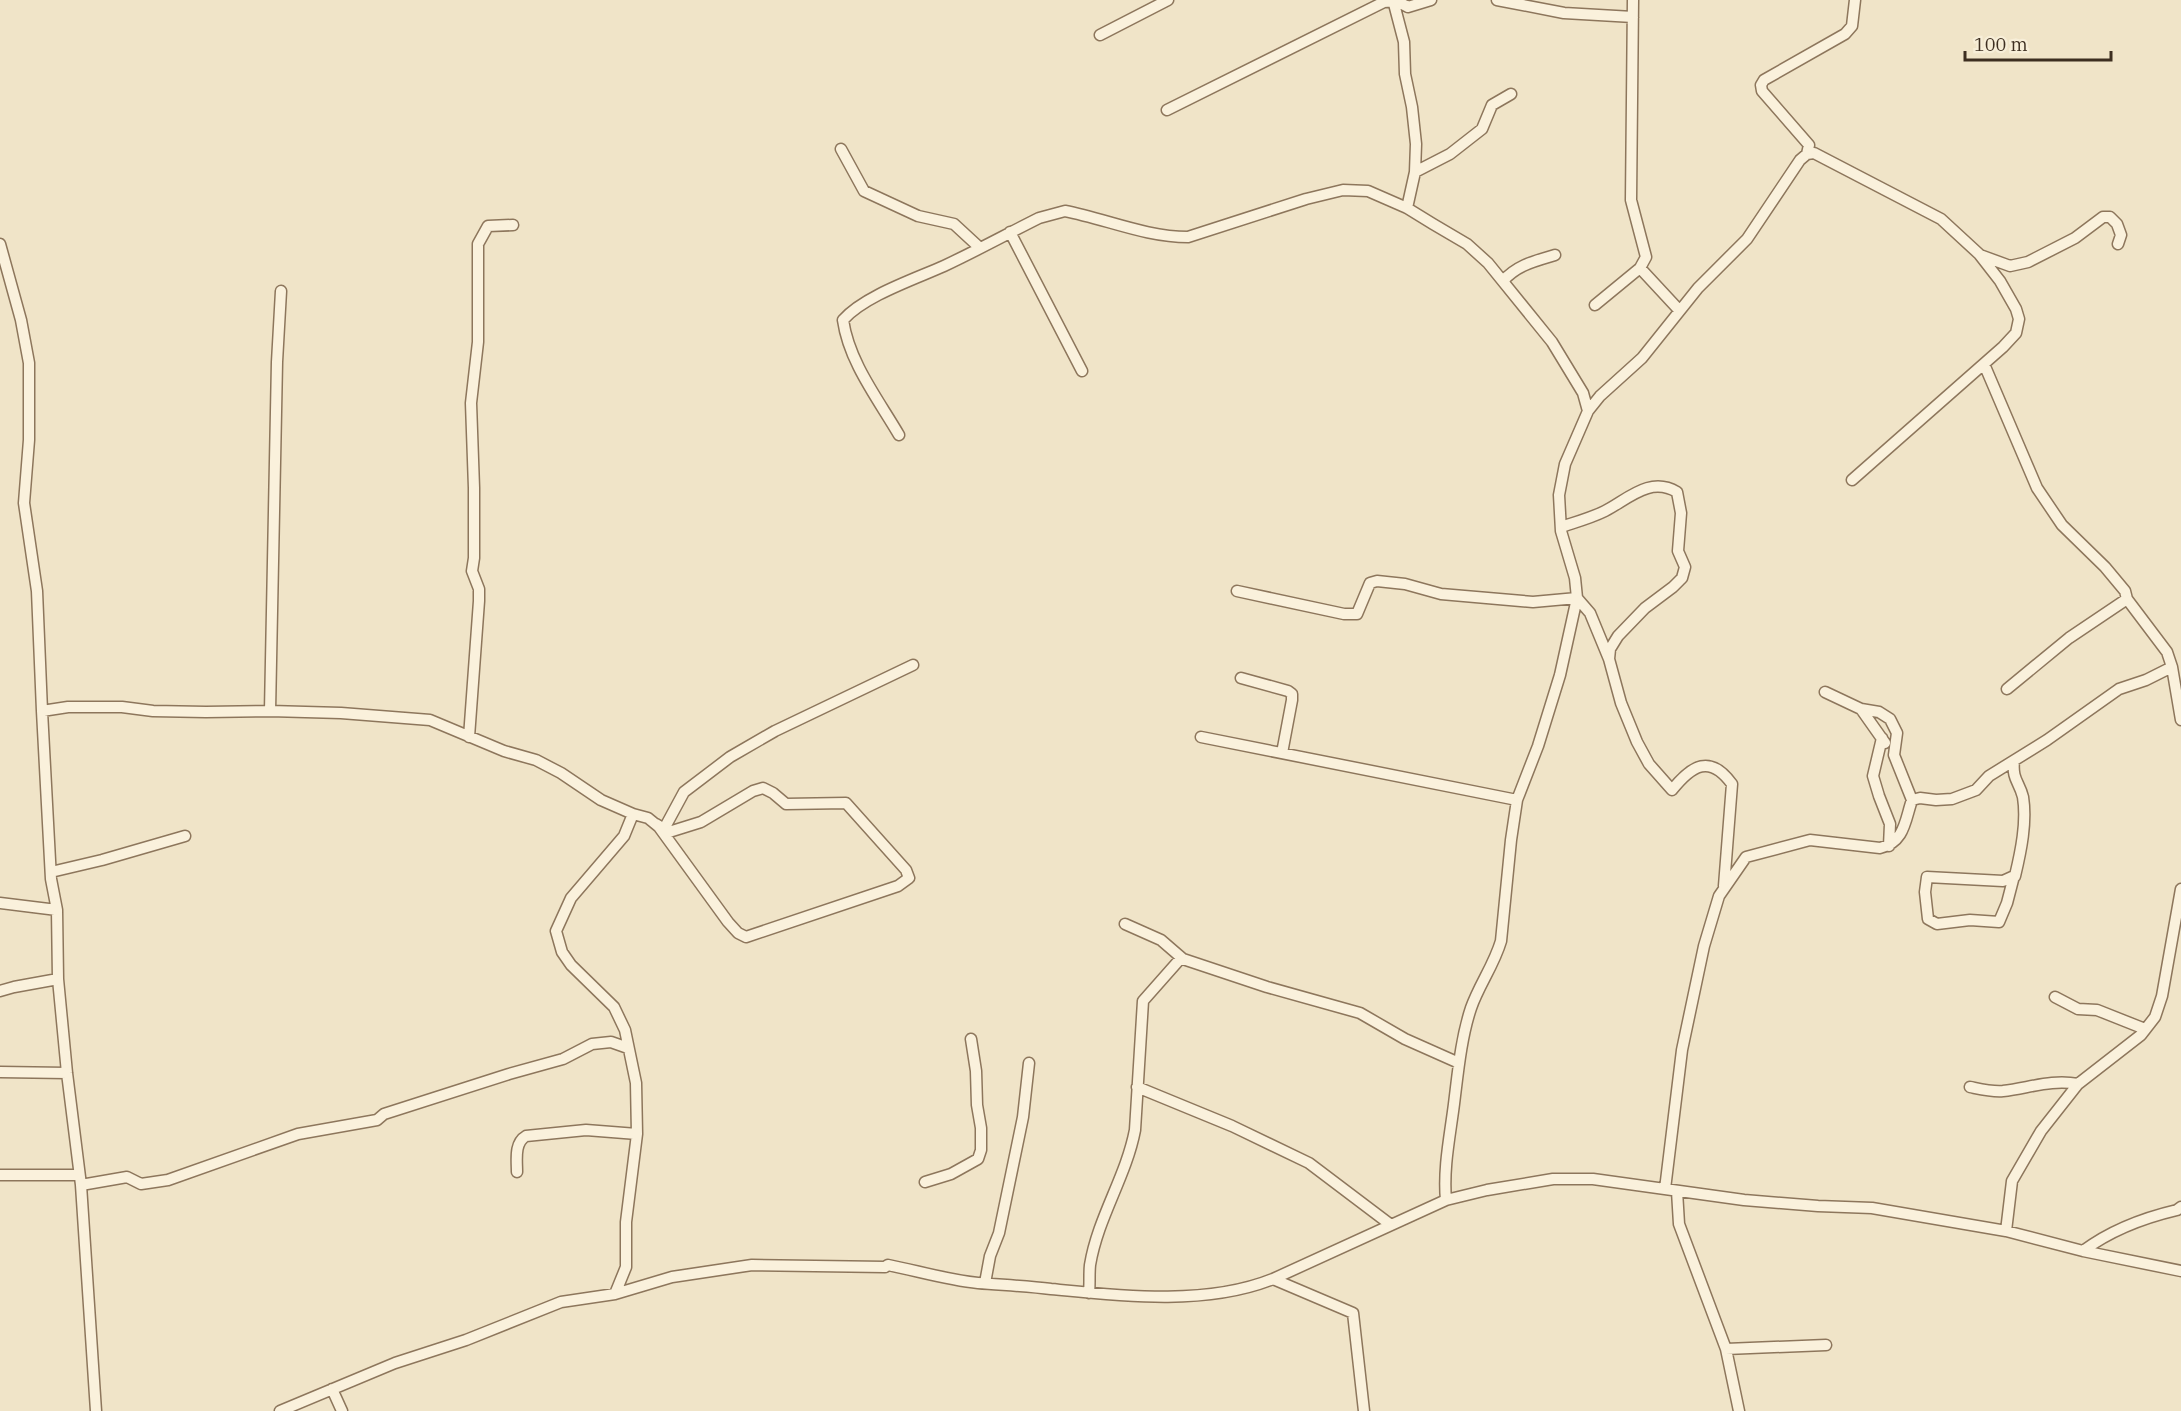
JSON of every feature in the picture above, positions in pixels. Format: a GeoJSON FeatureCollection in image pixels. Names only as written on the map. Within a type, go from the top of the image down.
{"type":"FeatureCollection","features":[{"type":"Feature","properties":{"kind":"street"},"geometry":{"type":"LineString","coordinates":[[1100,35],[1168,0]]}},
{"type":"Feature","properties":{"kind":"street"},"geometry":{"type":"LineString","coordinates":[[1393,0],[1404,42],[1405,74],[1416,144],[1415,172],[1407,208]]}},
{"type":"Feature","properties":{"kind":"street"},"geometry":{"type":"LineString","coordinates":[[1167,110],[1384,2],[1393,0],[1408,7],[1431,0]]}},
{"type":"Feature","properties":{"kind":"street"},"geometry":{"type":"LineString","coordinates":[[1497,0],[1564,13],[1633,17]]}},
{"type":"Feature","properties":{"kind":"street"},"geometry":{"type":"LineString","coordinates":[[1595,305],[1640,268],[1646,257],[1630,200],[1633,0]]}},
{"type":"Feature","properties":{"kind":"street"},"geometry":{"type":"LineString","coordinates":[[1807,154],[1809,145],[1762,91],[1761,85],[1764,80],[1845,34],[1852,26],[1856,0]]}},
{"type":"Feature","properties":{"kind":"street"},"geometry":{"type":"LineString","coordinates":[[1415,172],[1450,154],[1482,129],[1492,105],[1511,94]]}},
{"type":"Feature","properties":{"kind":"street"},"geometry":{"type":"LineString","coordinates":[[841,149],[864,191],[918,216],[954,224],[980,248]]}},
{"type":"Feature","properties":{"kind":"street"},"geometry":{"type":"LineString","coordinates":[[1446,1200],[1444,1180],[1460,1063],[1470,1010],[1501,941],[1510,840],[1517,800],[1538,746],[1560,675],[1577,598],[1575,578],[1561,527],[1559,495],[1565,464],[1588,411],[1600,396],[1642,358],[1679,310],[1747,239],[1800,160],[1807,154],[1814,153],[1941,219],[1979,255],[2000,281],[2019,319],[2016,333],[1984,364],[1852,480]]}},
{"type":"Feature","properties":{"kind":"street"},"geometry":{"type":"LineString","coordinates":[[899,435],[846,339],[843,320],[848,313],[886,292],[1039,218],[1065,211],[1141,231],[1188,237],[1306,199],[1342,190],[1368,191],[1407,208],[1467,244],[1488,263],[1552,342],[1583,393],[1588,411]]}},
{"type":"Feature","properties":{"kind":"street"},"geometry":{"type":"LineString","coordinates":[[1979,255],[2010,266],[2028,262],[2075,238],[2103,217],[2110,217],[2117,224],[2121,235],[2118,244]]}},
{"type":"Feature","properties":{"kind":"street"},"geometry":{"type":"LineString","coordinates":[[469,737],[479,601],[479,589],[472,571],[474,489],[471,403],[478,342],[478,244],[488,226],[513,225]]}},
{"type":"Feature","properties":{"kind":"street"},"geometry":{"type":"LineString","coordinates":[[1010,232],[1082,371]]}},
{"type":"Feature","properties":{"kind":"street"},"geometry":{"type":"LineString","coordinates":[[0,244],[21,320],[29,363],[29,440],[24,503],[37,591],[51,872],[57,910],[58,979],[80,1180],[96,1411]]}},
{"type":"Feature","properties":{"kind":"street"},"geometry":{"type":"LineString","coordinates":[[1503,281],[1511,272],[1520,267],[1555,255]]}},
{"type":"Feature","properties":{"kind":"street"},"geometry":{"type":"LineString","coordinates":[[1640,268],[1679,310]]}},
{"type":"Feature","properties":{"kind":"street"},"geometry":{"type":"LineString","coordinates":[[270,711],[276,362],[281,291]]}},
{"type":"Feature","properties":{"kind":"street"},"geometry":{"type":"LineString","coordinates":[[1984,364],[2037,488],[2062,525],[2105,567],[2125,591],[2127,598],[2167,652],[2179,698],[2181,720]]}},
{"type":"Feature","properties":{"kind":"street"},"geometry":{"type":"LineString","coordinates":[[1583,393],[1600,396]]}},
{"type":"Feature","properties":{"kind":"street"},"geometry":{"type":"LineString","coordinates":[[1561,527],[1593,517],[1644,489],[1657,485],[1677,492],[1681,513],[1678,551],[1685,567],[1682,578],[1645,608],[1618,636],[1610,649],[1609,659]]}},
{"type":"Feature","properties":{"kind":"street"},"geometry":{"type":"LineString","coordinates":[[1236,591],[1344,614],[1357,614],[1370,583],[1377,581],[1405,584],[1441,594],[1533,602],[1577,598]]}},
{"type":"Feature","properties":{"kind":"street"},"geometry":{"type":"LineString","coordinates":[[1577,598],[1590,613],[1609,659],[1628,723],[1649,764],[1660,779],[1672,790],[1685,774],[1704,765],[1715,766],[1732,784],[1724,889]]}},
{"type":"Feature","properties":{"kind":"street"},"geometry":{"type":"LineString","coordinates":[[2007,688],[2069,638],[2127,598]]}},
{"type":"Feature","properties":{"kind":"street"},"geometry":{"type":"LineString","coordinates":[[660,826],[684,792],[730,757],[774,731],[914,665]]}},
{"type":"Feature","properties":{"kind":"street"},"geometry":{"type":"LineString","coordinates":[[1912,800],[1952,799],[1976,790],[1989,776],[2119,689],[2172,668]]}},
{"type":"Feature","properties":{"kind":"street"},"geometry":{"type":"LineString","coordinates":[[1241,678],[1292,694],[1282,753]]}},
{"type":"Feature","properties":{"kind":"street"},"geometry":{"type":"LineString","coordinates":[[1825,692],[1861,709],[1879,712],[1890,719],[1897,733],[1894,755]]}},
{"type":"Feature","properties":{"kind":"street"},"geometry":{"type":"LineString","coordinates":[[42,711],[68,707],[206,712],[270,711],[412,717],[430,720],[504,751],[536,760],[561,773],[601,800],[648,818],[660,826],[669,832],[701,822],[753,791],[763,788],[786,804],[846,803],[906,870],[909,878],[898,886],[746,937],[738,933],[728,922],[660,826]]}},
{"type":"Feature","properties":{"kind":"street"},"geometry":{"type":"LineString","coordinates":[[1726,854],[1746,857],[1810,840],[1880,848],[1889,846],[1905,828],[1912,800],[1894,755],[1861,709]]}},
{"type":"Feature","properties":{"kind":"street"},"geometry":{"type":"LineString","coordinates":[[1201,737],[1517,800]]}},
{"type":"Feature","properties":{"kind":"street"},"geometry":{"type":"LineString","coordinates":[[1882,738],[1873,776],[1890,824],[1889,846]]}},
{"type":"Feature","properties":{"kind":"street"},"geometry":{"type":"LineString","coordinates":[[2014,761],[2013,774],[2022,794],[2025,817],[2019,859],[2007,903],[1999,922],[1970,920],[1937,924],[1928,919],[1925,892],[1927,878],[2003,881],[2014,876]]}},
{"type":"Feature","properties":{"kind":"street"},"geometry":{"type":"LineString","coordinates":[[615,1294],[626,1267],[626,1222],[637,1134],[636,1083],[625,1030],[614,1007],[571,965],[562,952],[556,931],[571,898],[624,836],[633,814]]}},
{"type":"Feature","properties":{"kind":"street"},"geometry":{"type":"LineString","coordinates":[[51,872],[184,836]]}},
{"type":"Feature","properties":{"kind":"street"},"geometry":{"type":"LineString","coordinates":[[1665,1189],[1675,1095],[1688,1016],[1704,946],[1719,896],[1746,857]]}},
{"type":"Feature","properties":{"kind":"street"},"geometry":{"type":"LineString","coordinates":[[2006,1231],[2012,1181],[2041,1131],[2078,1084],[2121,1052],[2155,1017],[2162,996],[2181,889]]}},
{"type":"Feature","properties":{"kind":"street"},"geometry":{"type":"LineString","coordinates":[[0,903],[57,910]]}},
{"type":"Feature","properties":{"kind":"street"},"geometry":{"type":"LineString","coordinates":[[1125,924],[1161,940],[1181,958],[1267,987],[1360,1013],[1405,1038],[1460,1063]]}},
{"type":"Feature","properties":{"kind":"street"},"geometry":{"type":"LineString","coordinates":[[1089,1293],[1090,1265],[1098,1236],[1131,1151],[1135,1130],[1143,1001],[1181,958]]}},
{"type":"Feature","properties":{"kind":"street"},"geometry":{"type":"LineString","coordinates":[[0,991],[58,979]]}},
{"type":"Feature","properties":{"kind":"street"},"geometry":{"type":"LineString","coordinates":[[2055,997],[2078,1010],[2097,1010],[2145,1029]]}},
{"type":"Feature","properties":{"kind":"street"},"geometry":{"type":"LineString","coordinates":[[925,1182],[951,1174],[978,1159],[981,1150],[976,1071],[971,1039]]}},
{"type":"Feature","properties":{"kind":"street"},"geometry":{"type":"LineString","coordinates":[[0,1174],[80,1180],[127,1177],[141,1184],[168,1179],[298,1134],[376,1120],[384,1114],[563,1059],[592,1044],[611,1042],[628,1048]]}},
{"type":"Feature","properties":{"kind":"street"},"geometry":{"type":"LineString","coordinates":[[985,1283],[990,1256],[999,1233],[1023,1117],[1029,1063]]}},
{"type":"Feature","properties":{"kind":"street"},"geometry":{"type":"LineString","coordinates":[[0,1072],[67,1073]]}},
{"type":"Feature","properties":{"kind":"street"},"geometry":{"type":"LineString","coordinates":[[1970,1087],[2001,1091],[2066,1081],[2078,1084]]}},
{"type":"Feature","properties":{"kind":"street"},"geometry":{"type":"LineString","coordinates":[[1137,1087],[1232,1126],[1309,1163],[1391,1225]]}},
{"type":"Feature","properties":{"kind":"street"},"geometry":{"type":"LineString","coordinates":[[517,1172],[518,1144],[526,1136],[586,1130],[637,1134]]}},
{"type":"Feature","properties":{"kind":"street"},"geometry":{"type":"LineString","coordinates":[[280,1411],[395,1364],[466,1340],[561,1302],[615,1294],[672,1277],[762,1265],[885,1267],[888,1265],[985,1283],[1089,1293],[1150,1296],[1208,1294],[1252,1287],[1273,1279],[1446,1200],[1553,1179],[1593,1179],[1677,1191],[1818,1206],[1872,1208],[2006,1231],[2083,1251],[2181,1271]]}},
{"type":"Feature","properties":{"kind":"street"},"geometry":{"type":"LineString","coordinates":[[1677,1191],[1679,1224],[1726,1349],[1739,1411]]}},
{"type":"Feature","properties":{"kind":"street"},"geometry":{"type":"LineString","coordinates":[[2083,1251],[2101,1238],[2125,1226],[2181,1207]]}},
{"type":"Feature","properties":{"kind":"street"},"geometry":{"type":"LineString","coordinates":[[1273,1279],[1353,1313],[1364,1411]]}},
{"type":"Feature","properties":{"kind":"street"},"geometry":{"type":"LineString","coordinates":[[1726,1349],[1826,1345]]}},
{"type":"Feature","properties":{"kind":"street"},"geometry":{"type":"LineString","coordinates":[[332,1389],[342,1411]]}}]}
